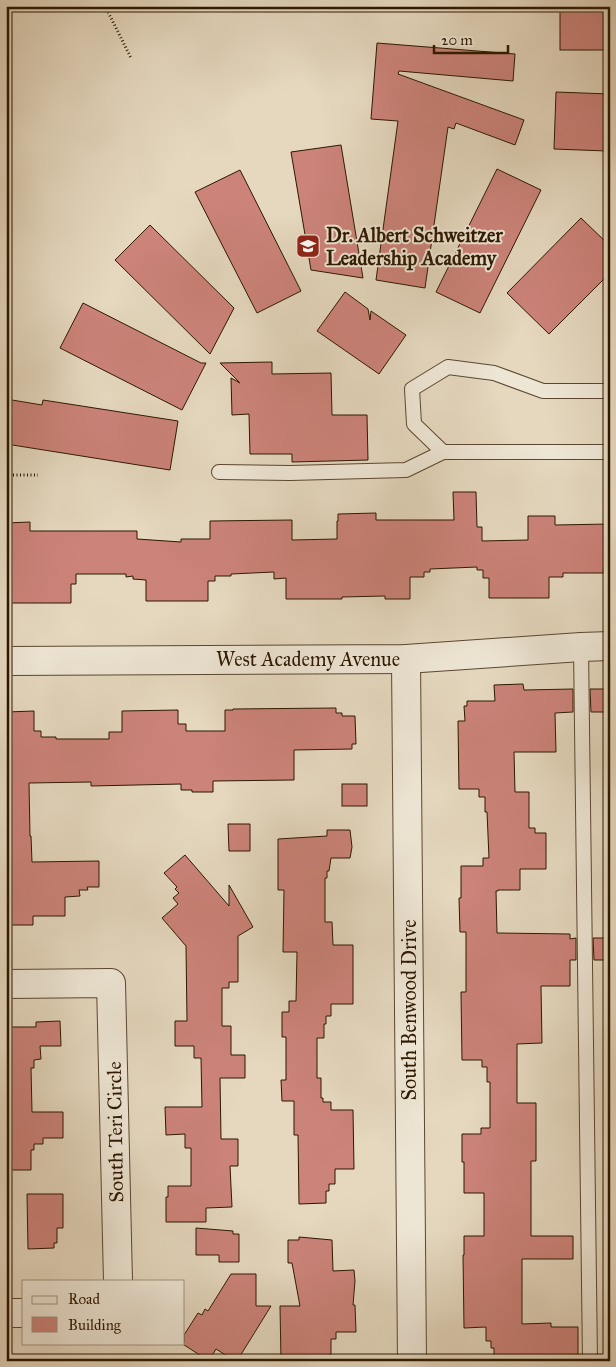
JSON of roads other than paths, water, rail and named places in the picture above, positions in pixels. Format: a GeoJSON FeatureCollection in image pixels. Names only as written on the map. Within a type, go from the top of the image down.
{"type":"FeatureCollection","features":[{"type":"Feature","properties":{"kind":"street","name":"West Academy Avenue"},"geometry":{"type":"LineString","coordinates":[[6,661],[406,659],[581,646],[610,646]]}},
{"type":"Feature","properties":{"kind":"street","name":"South Benwood Drive"},"geometry":{"type":"LineString","coordinates":[[406,659],[412,1361]]}},
{"type":"Feature","properties":{"kind":"street","name":"South Teri Circle"},"geometry":{"type":"LineString","coordinates":[[6,984],[111,983],[118,1280]]}},
{"type":"Feature","properties":{"kind":"street"},"geometry":{"type":"LineString","coordinates":[[6,1313],[22,1313]]}},
{"type":"Feature","properties":{"kind":"lane"},"geometry":{"type":"LineString","coordinates":[[443,452],[414,424],[412,390],[448,367],[494,374],[543,391],[610,391]]}},
{"type":"Feature","properties":{"kind":"lane"},"geometry":{"type":"LineString","coordinates":[[219,472],[406,470],[443,452],[610,452]]}},
{"type":"Feature","properties":{"kind":"lane"},"geometry":{"type":"LineString","coordinates":[[581,646],[590,1361]]}},
{"type":"Feature","properties":{"kind":"place","name":"Dr. Albert Schweitzer Leadership Academy"},"geometry":{"type":"Point","coordinates":[308,246]}}]}
